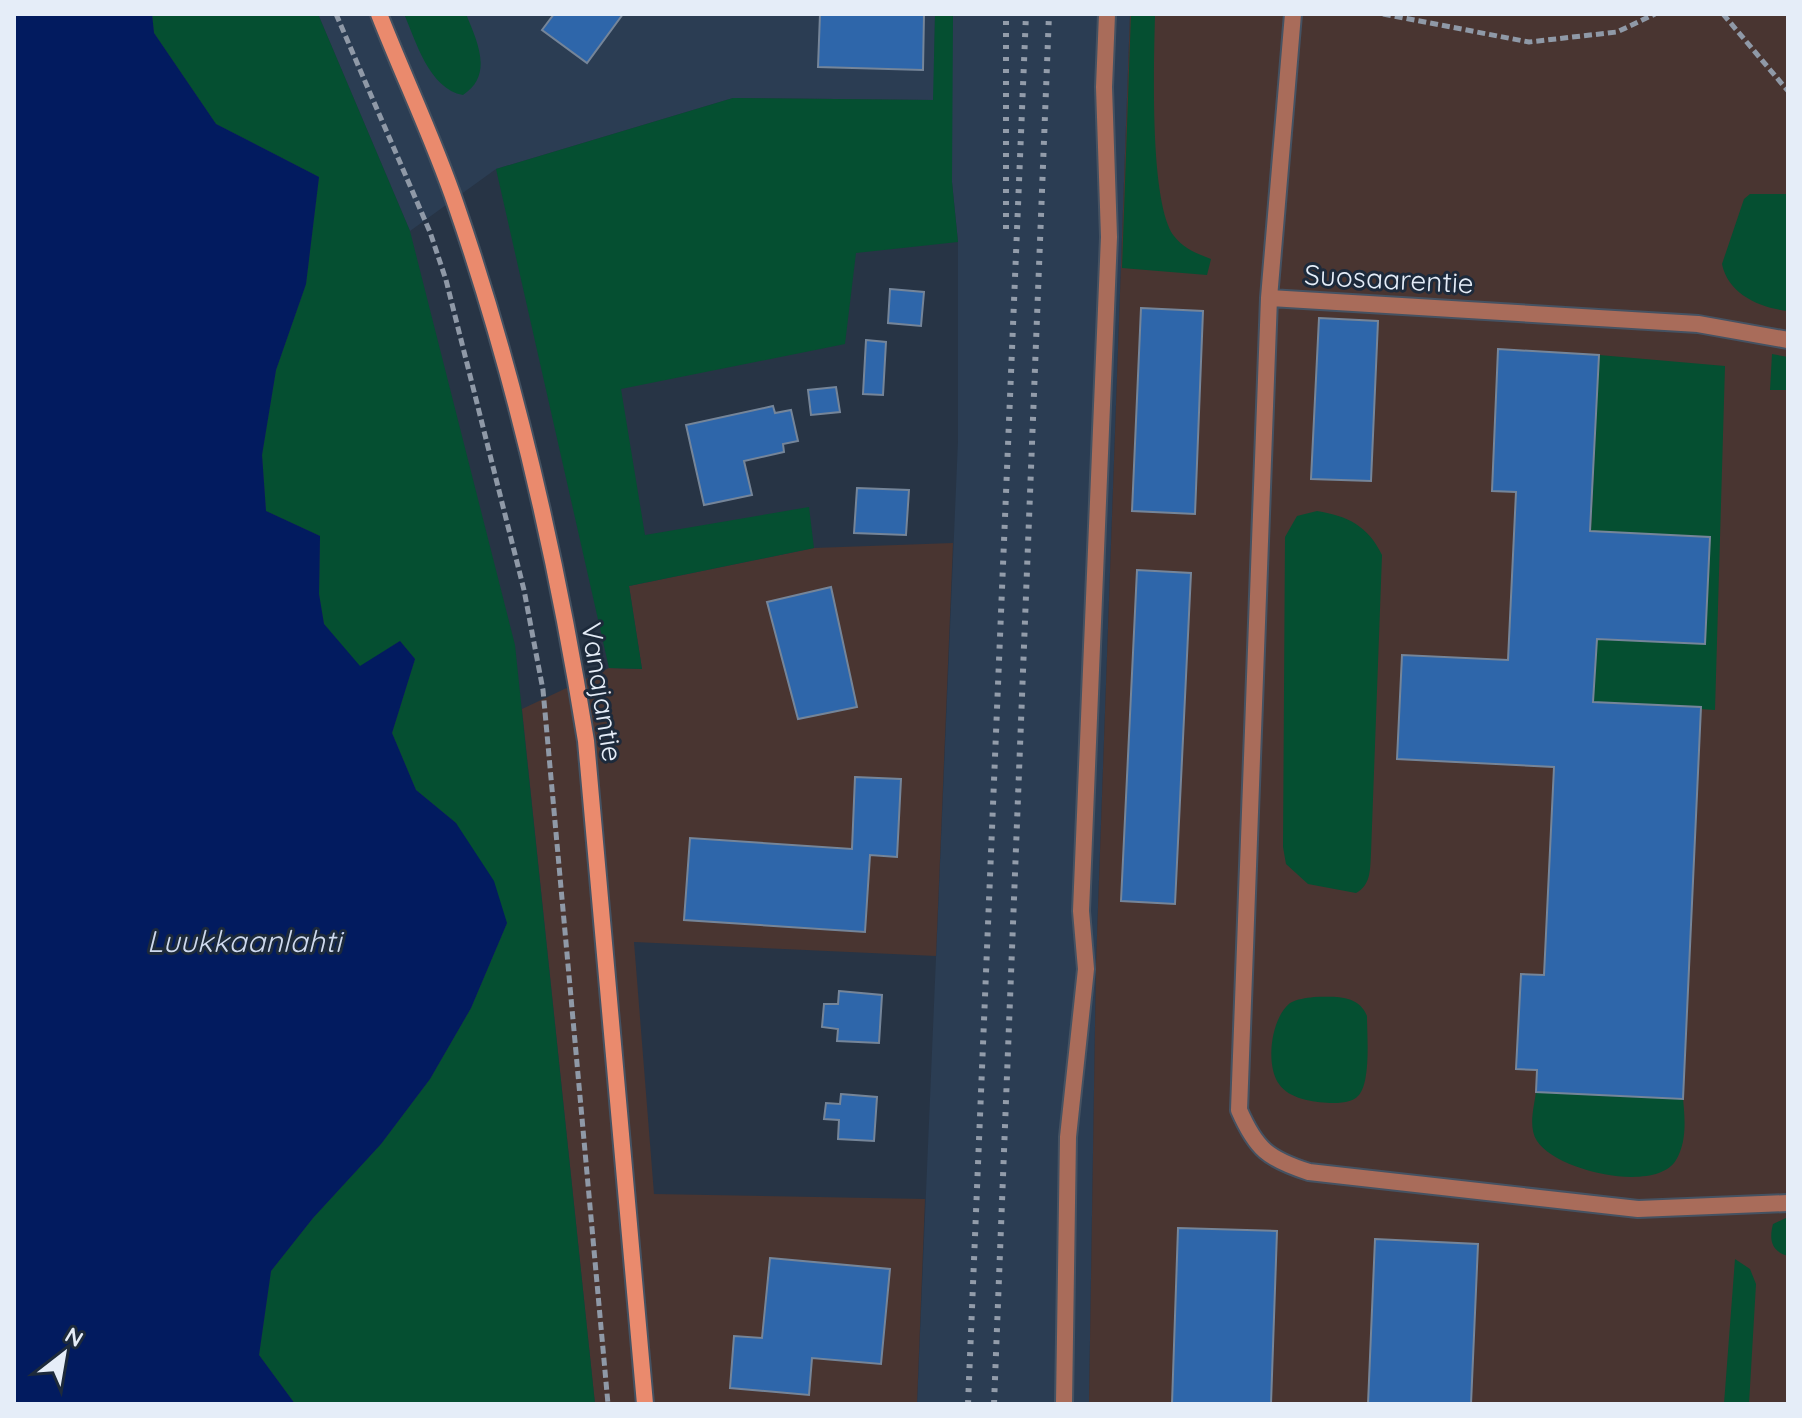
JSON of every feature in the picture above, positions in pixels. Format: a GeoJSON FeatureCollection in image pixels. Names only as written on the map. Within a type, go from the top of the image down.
{"type":"FeatureCollection","features":[{"type":"Feature","properties":{"kind":"street","name":"Vanajantie"},"geometry":{"type":"LineString","coordinates":[[379,14],[435,147],[477,267],[526,435],[573,662],[586,741],[645,1404]]}},
{"type":"Feature","properties":{"kind":"lane"},"geometry":{"type":"LineString","coordinates":[[1064,1404],[1068,1137],[1086,969],[1081,911],[1109,237],[1104,87],[1107,14]]}},
{"type":"Feature","properties":{"kind":"lane","name":"Suosaarentie"},"geometry":{"type":"LineString","coordinates":[[1293,14],[1269,298],[1698,324],[1788,340]]}},
{"type":"Feature","properties":{"kind":"lane"},"geometry":{"type":"LineString","coordinates":[[1269,298],[1239,1110],[1259,1149],[1284,1164],[1309,1172],[1638,1209],[1788,1203]]}},
{"type":"Feature","properties":{"kind":"path"},"geometry":{"type":"LineString","coordinates":[[336,14],[430,232],[446,280],[524,590],[543,690],[608,1404]]}},
{"type":"Feature","properties":{"kind":"path"},"geometry":{"type":"LineString","coordinates":[[1383,14],[1529,42],[1617,32],[1655,14]]}},
{"type":"Feature","properties":{"kind":"path"},"geometry":{"type":"LineString","coordinates":[[1723,14],[1788,91]]}},
{"type":"Feature","properties":{"kind":"shaded area"},"geometry":{"type":"Polygon","coordinates":[[[318,14],[935,14],[934,100],[733,98],[496,169],[410,231],[318,14]]]}},
{"type":"Feature","properties":{"kind":"shaded area"},"geometry":{"type":"Polygon","coordinates":[[[953,14],[1130,14],[1096,964],[1089,1404],[917,1404],[958,441],[958,242],[952,182],[953,14]]]}},
{"type":"Feature","properties":{"kind":"shaded area"},"geometry":{"type":"Polygon","coordinates":[[[1130,14],[1788,14],[1788,1404],[1089,1404],[1096,964],[1130,14]]]}},
{"type":"Feature","properties":{"kind":"shaded area"},"geometry":{"type":"Polygon","coordinates":[[[953,543],[936,956],[634,942],[654,1194],[925,1199],[917,1404],[595,1404],[522,709],[609,668],[642,669],[629,586],[814,548],[953,543]]]}},
{"type":"Feature","properties":{"kind":"green space"},"geometry":{"type":"Polygon","coordinates":[[[152,14],[318,14],[410,231],[515,645],[595,1404],[295,1404],[259,1355],[271,1271],[313,1218],[381,1144],[430,1079],[471,1008],[507,923],[456,823],[416,790],[392,733],[415,659],[400,641],[360,667],[324,624],[319,594],[320,536],[266,511],[262,455],[276,370],[306,284],[319,177],[216,124],[154,33],[152,14]]]}},
{"type":"Feature","properties":{"kind":"green space"},"geometry":{"type":"Polygon","coordinates":[[[404,14],[466,14],[478,46],[480,68],[478,78],[463,95],[441,84],[433,74],[404,14]]]}},
{"type":"Feature","properties":{"kind":"green space"},"geometry":{"type":"Polygon","coordinates":[[[935,14],[953,14],[952,182],[958,242],[856,253],[845,344],[621,389],[645,535],[809,507],[814,548],[629,586],[642,669],[609,668],[496,169],[733,98],[933,100],[935,14]]]}},
{"type":"Feature","properties":{"kind":"green space"},"geometry":{"type":"Polygon","coordinates":[[[1131,14],[1155,14],[1155,130],[1160,193],[1166,219],[1174,236],[1182,244],[1211,259],[1207,275],[1122,268],[1131,14]]]}},
{"type":"Feature","properties":{"kind":"green space"},"geometry":{"type":"Polygon","coordinates":[[[1750,194],[1788,194],[1788,311],[1767,307],[1747,298],[1725,275],[1722,264],[1744,199],[1750,194]]]}},
{"type":"Feature","properties":{"kind":"green space"},"geometry":{"type":"Polygon","coordinates":[[[1772,354],[1788,357],[1788,390],[1770,390],[1772,354]]]}},
{"type":"Feature","properties":{"kind":"green space"},"geometry":{"type":"Polygon","coordinates":[[[1599,355],[1725,366],[1715,710],[1593,702],[1597,639],[1705,644],[1710,537],[1591,531],[1599,355]]]}},
{"type":"Feature","properties":{"kind":"green space"},"geometry":{"type":"Polygon","coordinates":[[[1317,511],[1356,524],[1382,555],[1370,865],[1367,881],[1356,893],[1308,884],[1286,864],[1283,847],[1285,537],[1297,516],[1317,511]]]}},
{"type":"Feature","properties":{"kind":"green space"},"geometry":{"type":"Polygon","coordinates":[[[1314,997],[1352,1000],[1367,1016],[1365,1079],[1359,1095],[1349,1101],[1330,1103],[1302,1099],[1283,1089],[1275,1076],[1271,1054],[1278,1019],[1290,1003],[1314,997]]]}},
{"type":"Feature","properties":{"kind":"green space"},"geometry":{"type":"Polygon","coordinates":[[[1536,1092],[1683,1099],[1684,1130],[1680,1153],[1665,1170],[1649,1176],[1606,1174],[1564,1161],[1548,1152],[1534,1135],[1532,1117],[1536,1092]]]}},
{"type":"Feature","properties":{"kind":"green space"},"geometry":{"type":"Polygon","coordinates":[[[1788,1217],[1788,1256],[1775,1248],[1771,1235],[1773,1224],[1788,1217]]]}},
{"type":"Feature","properties":{"kind":"green space"},"geometry":{"type":"Polygon","coordinates":[[[1735,1259],[1750,1269],[1756,1284],[1749,1404],[1724,1404],[1735,1259]]]}},
{"type":"Feature","properties":{"kind":"water","name":"Luukkaanlahti"},"geometry":{"type":"Polygon","coordinates":[[[14,14],[152,14],[154,33],[216,124],[319,177],[306,284],[276,370],[262,455],[266,511],[320,536],[319,594],[324,624],[360,666],[400,641],[415,659],[392,733],[416,790],[456,823],[494,881],[507,923],[471,1008],[430,1079],[381,1144],[313,1218],[271,1271],[259,1355],[295,1404],[14,1404],[14,14]]]}},
{"type":"Feature","properties":{"kind":"building"},"geometry":{"type":"Polygon","coordinates":[[[554,14],[623,14],[587,63],[542,30],[554,14]]]}},
{"type":"Feature","properties":{"kind":"building"},"geometry":{"type":"Polygon","coordinates":[[[820,14],[924,14],[923,70],[818,67],[820,14]]]}},
{"type":"Feature","properties":{"kind":"building"},"geometry":{"type":"Polygon","coordinates":[[[890,289],[924,292],[921,326],[888,323],[890,289]]]}},
{"type":"Feature","properties":{"kind":"building"},"geometry":{"type":"Polygon","coordinates":[[[1141,308],[1203,311],[1195,514],[1132,511],[1141,308]]]}},
{"type":"Feature","properties":{"kind":"building"},"geometry":{"type":"Polygon","coordinates":[[[1319,318],[1378,321],[1371,481],[1311,479],[1319,318]]]}},
{"type":"Feature","properties":{"kind":"building"},"geometry":{"type":"Polygon","coordinates":[[[866,340],[886,342],[883,395],[863,394],[866,340]]]}},
{"type":"Feature","properties":{"kind":"building"},"geometry":{"type":"Polygon","coordinates":[[[1498,349],[1599,355],[1590,531],[1710,537],[1705,644],[1597,639],[1593,702],[1701,707],[1683,1099],[1536,1092],[1537,1070],[1516,1069],[1521,974],[1544,975],[1554,767],[1397,759],[1402,655],[1508,660],[1516,492],[1492,491],[1498,349]]]}},
{"type":"Feature","properties":{"kind":"building"},"geometry":{"type":"Polygon","coordinates":[[[836,387],[840,412],[811,415],[808,390],[836,387]]]}},
{"type":"Feature","properties":{"kind":"building"},"geometry":{"type":"Polygon","coordinates":[[[773,406],[775,413],[791,410],[798,441],[783,444],[784,452],[744,461],[752,495],[704,505],[686,425],[773,406]]]}},
{"type":"Feature","properties":{"kind":"building"},"geometry":{"type":"Polygon","coordinates":[[[857,488],[909,490],[906,535],[854,533],[857,488]]]}},
{"type":"Feature","properties":{"kind":"building"},"geometry":{"type":"Polygon","coordinates":[[[1137,570],[1191,573],[1175,904],[1121,901],[1137,570]]]}},
{"type":"Feature","properties":{"kind":"building"},"geometry":{"type":"Polygon","coordinates":[[[831,587],[857,707],[798,719],[767,602],[831,587]]]}},
{"type":"Feature","properties":{"kind":"building"},"geometry":{"type":"Polygon","coordinates":[[[855,777],[901,779],[897,857],[870,855],[865,932],[684,920],[690,838],[852,849],[855,777]]]}},
{"type":"Feature","properties":{"kind":"building"},"geometry":{"type":"Polygon","coordinates":[[[839,991],[882,995],[879,1043],[837,1041],[838,1029],[822,1027],[824,1004],[838,1004],[839,991]]]}},
{"type":"Feature","properties":{"kind":"building"},"geometry":{"type":"Polygon","coordinates":[[[841,1094],[877,1097],[874,1141],[838,1139],[839,1120],[824,1119],[826,1103],[840,1104],[841,1094]]]}},
{"type":"Feature","properties":{"kind":"building"},"geometry":{"type":"Polygon","coordinates":[[[1178,1228],[1277,1231],[1271,1404],[1172,1404],[1178,1228]]]}},
{"type":"Feature","properties":{"kind":"building"},"geometry":{"type":"Polygon","coordinates":[[[1375,1239],[1478,1244],[1471,1404],[1368,1404],[1375,1239]]]}},
{"type":"Feature","properties":{"kind":"building"},"geometry":{"type":"Polygon","coordinates":[[[770,1258],[890,1269],[881,1364],[812,1358],[809,1395],[730,1388],[734,1336],[762,1338],[770,1258]]]}},
{"type":"Feature","properties":{"kind":"railway"},"geometry":{"type":"LineString","coordinates":[[1006,14],[1006,229]]}},
{"type":"Feature","properties":{"kind":"railway"},"geometry":{"type":"LineString","coordinates":[[968,1404],[1026,14]]}},
{"type":"Feature","properties":{"kind":"railway"},"geometry":{"type":"LineString","coordinates":[[994,1404],[1049,14]]}}]}
